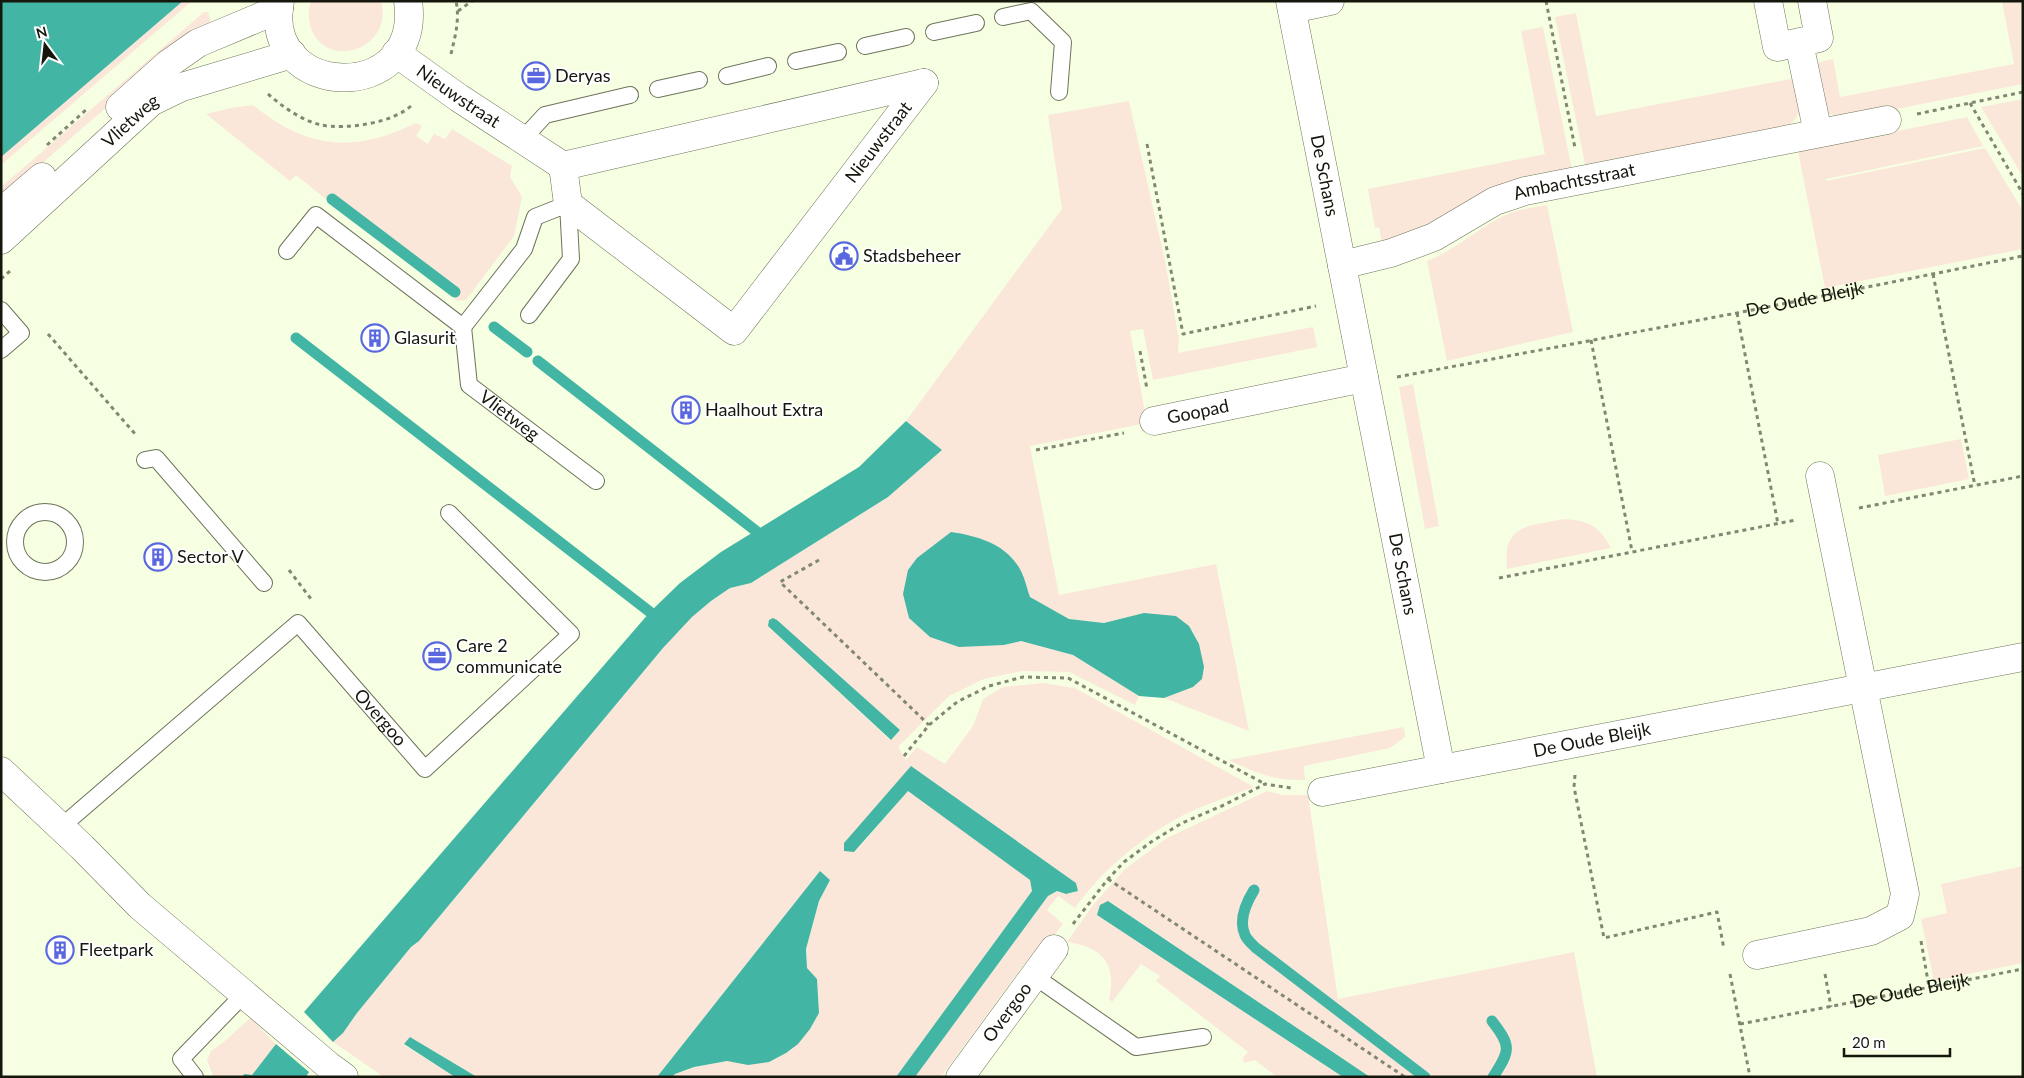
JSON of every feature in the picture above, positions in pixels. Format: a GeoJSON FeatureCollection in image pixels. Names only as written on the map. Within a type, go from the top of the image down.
{"type":"FeatureCollection","features":[{"type":"Feature","properties":{"kind":"street"},"geometry":{"type":"LineString","coordinates":[[1291,5],[1330,1]]}},
{"type":"Feature","properties":{"kind":"street"},"geometry":{"type":"LineString","coordinates":[[1768,1],[1778,47],[1819,38],[1812,1]]}},
{"type":"Feature","properties":{"kind":"street"},"geometry":{"type":"LineString","coordinates":[[279,5],[281,32],[292,54],[302,65],[315,73],[329,78],[344,79],[360,78],[374,72],[386,64],[396,53],[407,29],[409,2]]}},
{"type":"Feature","properties":{"kind":"street","name":"Vlietweg"},"geometry":{"type":"LineString","coordinates":[[1,212],[168,64],[198,43],[279,5]]}},
{"type":"Feature","properties":{"kind":"street","name":"De Schans"},"geometry":{"type":"LineString","coordinates":[[1291,5],[1441,769]]}},
{"type":"Feature","properties":{"kind":"street"},"geometry":{"type":"LineString","coordinates":[[1800,43],[1818,133]]}},
{"type":"Feature","properties":{"kind":"street","name":"Nieuwstraat"},"geometry":{"type":"LineString","coordinates":[[396,53],[436,82],[563,166],[924,83],[734,330],[568,204]]}},
{"type":"Feature","properties":{"kind":"street","name":"Vlietweg"},"geometry":{"type":"LineString","coordinates":[[1,240],[151,102],[182,87],[292,54]]}},
{"type":"Feature","properties":{"kind":"street","name":"Ambachtsstraat"},"geometry":{"type":"LineString","coordinates":[[1342,265],[1391,253],[1434,238],[1495,202],[1524,191],[1887,120]]}},
{"type":"Feature","properties":{"kind":"street"},"geometry":{"type":"LineString","coordinates":[[563,166],[568,204]]}},
{"type":"Feature","properties":{"kind":"street","name":"Goopad"},"geometry":{"type":"LineString","coordinates":[[1154,421],[1364,378]]}},
{"type":"Feature","properties":{"kind":"street"},"geometry":{"type":"LineString","coordinates":[[1757,955],[1871,931],[1900,916],[1904,894],[1820,476]]}},
{"type":"Feature","properties":{"kind":"street","name":"De Oude Bleijk"},"geometry":{"type":"LineString","coordinates":[[1322,792],[2023,657]]}},
{"type":"Feature","properties":{"kind":"street"},"geometry":{"type":"LineString","coordinates":[[1,771],[61,827],[140,906],[344,1077]]}},
{"type":"Feature","properties":{"kind":"street","name":"Overgoo"},"geometry":{"type":"LineString","coordinates":[[960,1077],[1054,949]]}},
{"type":"Feature","properties":{"kind":"lane"},"geometry":{"type":"LineString","coordinates":[[1004,17],[1032,11],[1063,42],[1059,92]]}},
{"type":"Feature","properties":{"kind":"lane"},"geometry":{"type":"LineString","coordinates":[[934,32],[976,23]]}},
{"type":"Feature","properties":{"kind":"lane"},"geometry":{"type":"LineString","coordinates":[[866,46],[906,37]]}},
{"type":"Feature","properties":{"kind":"lane"},"geometry":{"type":"LineString","coordinates":[[796,61],[838,52]]}},
{"type":"Feature","properties":{"kind":"lane"},"geometry":{"type":"LineString","coordinates":[[727,76],[768,66]]}},
{"type":"Feature","properties":{"kind":"lane"},"geometry":{"type":"LineString","coordinates":[[658,89],[699,80]]}},
{"type":"Feature","properties":{"kind":"lane"},"geometry":{"type":"LineString","coordinates":[[522,140],[545,114],[630,95]]}},
{"type":"Feature","properties":{"kind":"lane"},"geometry":{"type":"LineString","coordinates":[[287,251],[316,214],[463,327],[524,249],[535,217],[568,204],[571,259],[529,315]]}},
{"type":"Feature","properties":{"kind":"lane"},"geometry":{"type":"LineString","coordinates":[[1,310],[21,333],[1,350]]}},
{"type":"Feature","properties":{"kind":"lane","name":"Vlietweg"},"geometry":{"type":"LineString","coordinates":[[463,327],[469,385],[596,481]]}},
{"type":"Feature","properties":{"kind":"lane"},"geometry":{"type":"LineString","coordinates":[[145,460],[156,458],[264,583]]}},
{"type":"Feature","properties":{"kind":"lane","name":"Overgoo"},"geometry":{"type":"LineString","coordinates":[[61,827],[298,623],[426,769],[570,634],[449,512]]}},
{"type":"Feature","properties":{"kind":"lane"},"geometry":{"type":"LineString","coordinates":[[1034,976],[1136,1047],[1203,1037]]}},
{"type":"Feature","properties":{"kind":"lane"},"geometry":{"type":"LineString","coordinates":[[195,1077],[181,1059],[244,994]]}},
{"type":"Feature","properties":{"kind":"path"},"geometry":{"type":"LineString","coordinates":[[436,82],[451,56],[456,34],[458,10],[456,1]]}},
{"type":"Feature","properties":{"kind":"path"},"geometry":{"type":"LineString","coordinates":[[458,10],[472,1]]}},
{"type":"Feature","properties":{"kind":"path"},"geometry":{"type":"LineString","coordinates":[[1546,1],[1569,116]]}},
{"type":"Feature","properties":{"kind":"path"},"geometry":{"type":"LineString","coordinates":[[1887,120],[2023,92]]}},
{"type":"Feature","properties":{"kind":"path"},"geometry":{"type":"LineString","coordinates":[[1970,102],[2023,194]]}},
{"type":"Feature","properties":{"kind":"path"},"geometry":{"type":"LineString","coordinates":[[1147,144],[1183,334],[1349,300]]}},
{"type":"Feature","properties":{"kind":"path","name":"De Oude Bleijk"},"geometry":{"type":"LineString","coordinates":[[1778,524],[1737,313],[2023,256]]}},
{"type":"Feature","properties":{"kind":"path"},"geometry":{"type":"LineString","coordinates":[[1933,274],[1975,486]]}},
{"type":"Feature","properties":{"kind":"path"},"geometry":{"type":"LineString","coordinates":[[1364,378],[1387,378],[1737,313]]}},
{"type":"Feature","properties":{"kind":"path"},"geometry":{"type":"LineString","coordinates":[[21,333],[43,328],[133,431]]}},
{"type":"Feature","properties":{"kind":"path"},"geometry":{"type":"LineString","coordinates":[[1591,340],[1632,551]]}},
{"type":"Feature","properties":{"kind":"path"},"geometry":{"type":"LineString","coordinates":[[1140,351],[1154,421]]}},
{"type":"Feature","properties":{"kind":"path","name":"Goopad"},"geometry":{"type":"LineString","coordinates":[[1036,450],[1148,428],[1154,421]]}},
{"type":"Feature","properties":{"kind":"path"},"geometry":{"type":"LineString","coordinates":[[1499,578],[2023,476]]}},
{"type":"Feature","properties":{"kind":"path"},"geometry":{"type":"LineString","coordinates":[[819,560],[780,582],[930,725]]}},
{"type":"Feature","properties":{"kind":"path"},"geometry":{"type":"LineString","coordinates":[[904,756],[930,725],[956,702],[989,686],[1023,677],[1068,678],[1265,784],[1322,792]]}},
{"type":"Feature","properties":{"kind":"path"},"geometry":{"type":"LineString","coordinates":[[1570,745],[1575,770],[1574,787],[1604,938],[1717,912],[1726,957]]}},
{"type":"Feature","properties":{"kind":"path"},"geometry":{"type":"LineString","coordinates":[[1083,912],[1108,879],[1124,862],[1151,842],[1182,823],[1224,805],[1265,784]]}},
{"type":"Feature","properties":{"kind":"path"},"geometry":{"type":"LineString","coordinates":[[1108,879],[1405,1077]]}},
{"type":"Feature","properties":{"kind":"path"},"geometry":{"type":"LineString","coordinates":[[1900,916],[1920,938],[1929,987]]}},
{"type":"Feature","properties":{"kind":"path"},"geometry":{"type":"LineString","coordinates":[[1728,966],[1750,1077]]}},
{"type":"Feature","properties":{"kind":"path","name":"De Oude Bleijk"},"geometry":{"type":"LineString","coordinates":[[1740,1024],[2023,968]]}},
{"type":"Feature","properties":{"kind":"shaded area"},"geometry":{"type":"Polygon","coordinates":[[[183,1],[192,1],[1,165],[1,157],[183,1]]]}},
{"type":"Feature","properties":{"kind":"shaded area"},"geometry":{"type":"Polygon","coordinates":[[[311,1],[381,1],[382,18],[378,32],[369,42],[356,49],[343,51],[330,49],[319,41],[311,28],[309,8],[311,1]]]}},
{"type":"Feature","properties":{"kind":"shaded area"},"geometry":{"type":"Polygon","coordinates":[[[2002,1],[2023,1],[2023,84],[1846,119],[1829,114],[1819,102],[1811,64],[1833,59],[1840,97],[2014,64],[2002,1]]]}},
{"type":"Feature","properties":{"kind":"shaded area"},"geometry":{"type":"Polygon","coordinates":[[[204,12],[208,12],[212,27],[162,59],[1,199],[1,187],[204,12]]]}},
{"type":"Feature","properties":{"kind":"shaded area"},"geometry":{"type":"Polygon","coordinates":[[[1576,13],[1596,116],[1796,78],[1801,100],[1800,111],[1786,129],[1586,169],[1555,17],[1576,13]]]}},
{"type":"Feature","properties":{"kind":"shaded area"},"geometry":{"type":"Polygon","coordinates":[[[1543,27],[1572,170],[1382,243],[1379,227],[1375,228],[1368,189],[1545,154],[1521,31],[1543,27]]]}},
{"type":"Feature","properties":{"kind":"shaded area"},"geometry":{"type":"Polygon","coordinates":[[[2023,99],[2023,177],[1981,107],[2023,99]]]}},
{"type":"Feature","properties":{"kind":"shaded area"},"geometry":{"type":"Polygon","coordinates":[[[1129,101],[1165,261],[1179,339],[1178,353],[1313,327],[1317,347],[1153,380],[1143,329],[1130,331],[1147,423],[1030,446],[1059,595],[1216,564],[1249,731],[1164,698],[1193,687],[1144,613],[1104,623],[1069,619],[1030,597],[1020,570],[1004,645],[1021,641],[1073,655],[1139,696],[1135,705],[1069,672],[1022,671],[984,679],[949,696],[898,747],[906,760],[917,747],[945,764],[973,726],[983,699],[1003,687],[1043,683],[1075,688],[1254,787],[1185,814],[1147,837],[1108,870],[1075,908],[1058,896],[1047,910],[1063,924],[1048,943],[1034,952],[1024,964],[941,1077],[915,1077],[1048,896],[1057,891],[1066,894],[1078,891],[1076,883],[911,766],[855,852],[908,791],[979,839],[1030,880],[1032,891],[896,1077],[672,1077],[694,1067],[727,1061],[748,1065],[810,1029],[819,1013],[817,979],[807,968],[806,949],[819,901],[830,880],[820,871],[657,1077],[477,1077],[410,1037],[404,1045],[456,1077],[384,1077],[333,1042],[343,1033],[411,947],[419,941],[663,648],[692,617],[730,588],[751,583],[888,497],[942,450],[906,421],[1062,209],[1048,115],[1129,101]],[[768,626],[890,740],[900,730],[768,626]]]}},
{"type":"Feature","properties":{"kind":"shaded area"},"geometry":{"type":"Polygon","coordinates":[[[253,105],[273,120],[293,131],[312,138],[332,142],[372,139],[393,133],[416,123],[422,126],[416,136],[428,144],[434,134],[445,139],[452,129],[512,166],[510,177],[522,197],[514,236],[466,300],[459,301],[454,299],[460,289],[332,193],[327,200],[296,175],[290,181],[206,114],[253,105]]]}},
{"type":"Feature","properties":{"kind":"shaded area"},"geometry":{"type":"Polygon","coordinates":[[[1967,117],[1983,146],[1826,179],[1826,181],[1985,148],[2023,211],[2023,249],[1825,288],[1798,151],[1967,117]]]}},
{"type":"Feature","properties":{"kind":"shaded area"},"geometry":{"type":"Polygon","coordinates":[[[1547,205],[1573,332],[1447,361],[1427,261],[1506,215],[1520,210],[1547,205]]]}},
{"type":"Feature","properties":{"kind":"shaded area"},"geometry":{"type":"Polygon","coordinates":[[[1413,384],[1439,526],[1425,529],[1399,387],[1413,384]]]}},
{"type":"Feature","properties":{"kind":"shaded area"},"geometry":{"type":"Polygon","coordinates":[[[1961,439],[1969,479],[1885,496],[1878,455],[1961,439]]]}},
{"type":"Feature","properties":{"kind":"shaded area"},"geometry":{"type":"Polygon","coordinates":[[[1565,519],[1581,521],[1593,526],[1602,534],[1611,548],[1507,569],[1509,543],[1514,535],[1521,529],[1530,526],[1565,519]]]}},
{"type":"Feature","properties":{"kind":"shaded area"},"geometry":{"type":"Polygon","coordinates":[[[1404,727],[1405,737],[1390,748],[1304,766],[1305,780],[1274,778],[1228,760],[1404,727]]]}},
{"type":"Feature","properties":{"kind":"shaded area"},"geometry":{"type":"Polygon","coordinates":[[[1267,791],[1283,795],[1308,795],[1338,999],[1574,952],[1597,1077],[1370,1077],[1108,901],[1097,915],[1343,1077],[1277,1077],[1255,1060],[1244,1063],[1243,1058],[1248,1052],[1156,981],[1160,976],[1141,964],[1112,1002],[1109,999],[1111,976],[1104,959],[1089,948],[1067,942],[1093,905],[1125,869],[1167,838],[1267,791]]]}},
{"type":"Feature","properties":{"kind":"shaded area"},"geometry":{"type":"Polygon","coordinates":[[[2023,866],[2023,963],[1934,981],[1921,919],[1947,913],[1941,884],[2023,866]]]}},
{"type":"Feature","properties":{"kind":"shaded area"},"geometry":{"type":"Polygon","coordinates":[[[250,1018],[276,1044],[252,1075],[214,1077],[207,1061],[211,1051],[250,1018]]]}},
{"type":"Feature","properties":{"kind":"water"},"geometry":{"type":"Polygon","coordinates":[[[1,1],[183,1],[1,157],[1,1]]]}},
{"type":"Feature","properties":{"kind":"water"},"geometry":{"type":"Polygon","coordinates":[[[906,421],[942,450],[888,497],[751,583],[730,588],[692,617],[663,648],[419,941],[411,947],[343,1033],[333,1042],[304,1012],[650,612],[680,583],[721,552],[859,467],[906,421]]]}},
{"type":"Feature","properties":{"kind":"water"},"geometry":{"type":"Polygon","coordinates":[[[951,532],[981,539],[1000,548],[1008,554],[1021,571],[1030,597],[1069,619],[1104,623],[1144,613],[1176,616],[1189,626],[1199,644],[1204,667],[1202,679],[1193,687],[1164,698],[1139,696],[1073,655],[1021,641],[1004,645],[959,647],[930,637],[909,618],[903,594],[908,570],[917,558],[951,532]]]}},
{"type":"Feature","properties":{"kind":"water"},"geometry":{"type":"Polygon","coordinates":[[[773,618],[900,730],[891,740],[768,626],[769,620],[773,618]]]}},
{"type":"Feature","properties":{"kind":"water"},"geometry":{"type":"Polygon","coordinates":[[[911,766],[1076,883],[1078,891],[1066,894],[1057,891],[1048,896],[915,1077],[896,1077],[1032,891],[1030,880],[908,791],[854,852],[844,851],[844,843],[911,766]]]}},
{"type":"Feature","properties":{"kind":"water"},"geometry":{"type":"Polygon","coordinates":[[[820,871],[830,880],[819,901],[806,949],[807,968],[817,979],[819,1013],[810,1029],[798,1044],[769,1062],[748,1065],[727,1061],[694,1067],[672,1077],[657,1077],[820,871]]]}},
{"type":"Feature","properties":{"kind":"water"},"geometry":{"type":"Polygon","coordinates":[[[1108,901],[1370,1077],[1343,1077],[1097,915],[1100,905],[1108,901]]]}},
{"type":"Feature","properties":{"kind":"water"},"geometry":{"type":"Polygon","coordinates":[[[410,1037],[477,1077],[455,1077],[404,1044],[410,1037]]]}},
{"type":"Feature","properties":{"kind":"water"},"geometry":{"type":"Polygon","coordinates":[[[276,1044],[309,1072],[306,1077],[243,1077],[244,1074],[252,1075],[276,1044]]]}},
{"type":"Feature","properties":{"kind":"waterway"},"geometry":{"type":"LineString","coordinates":[[332,199],[455,292]]}},
{"type":"Feature","properties":{"kind":"waterway"},"geometry":{"type":"LineString","coordinates":[[494,327],[527,352]]}},
{"type":"Feature","properties":{"kind":"waterway"},"geometry":{"type":"LineString","coordinates":[[296,338],[650,612]]}},
{"type":"Feature","properties":{"kind":"waterway"},"geometry":{"type":"LineString","coordinates":[[538,361],[756,531]]}},
{"type":"Feature","properties":{"kind":"waterway"},"geometry":{"type":"LineString","coordinates":[[1254,890],[1248,900],[1242,923],[1246,937],[1250,942],[1425,1077]]}},
{"type":"Feature","properties":{"kind":"waterway"},"geometry":{"type":"LineString","coordinates":[[1492,1021],[1503,1036],[1506,1048],[1506,1054],[1493,1077]]}},
{"type":"Feature","properties":{"kind":"place","name":"Deryas"},"geometry":{"type":"Point","coordinates":[536,76]}},
{"type":"Feature","properties":{"kind":"place","name":"Stadsbeheer"},"geometry":{"type":"Point","coordinates":[844,256]}},
{"type":"Feature","properties":{"kind":"place","name":"Glasurit"},"geometry":{"type":"Point","coordinates":[375,338]}},
{"type":"Feature","properties":{"kind":"place","name":"Haalhout Extra"},"geometry":{"type":"Point","coordinates":[686,410]}},
{"type":"Feature","properties":{"kind":"place","name":"Sector V"},"geometry":{"type":"Point","coordinates":[158,557]}},
{"type":"Feature","properties":{"kind":"place","name":"Care 2 communicate"},"geometry":{"type":"Point","coordinates":[437,656]}},
{"type":"Feature","properties":{"kind":"place","name":"Fleetpark"},"geometry":{"type":"Point","coordinates":[60,950]}}]}
